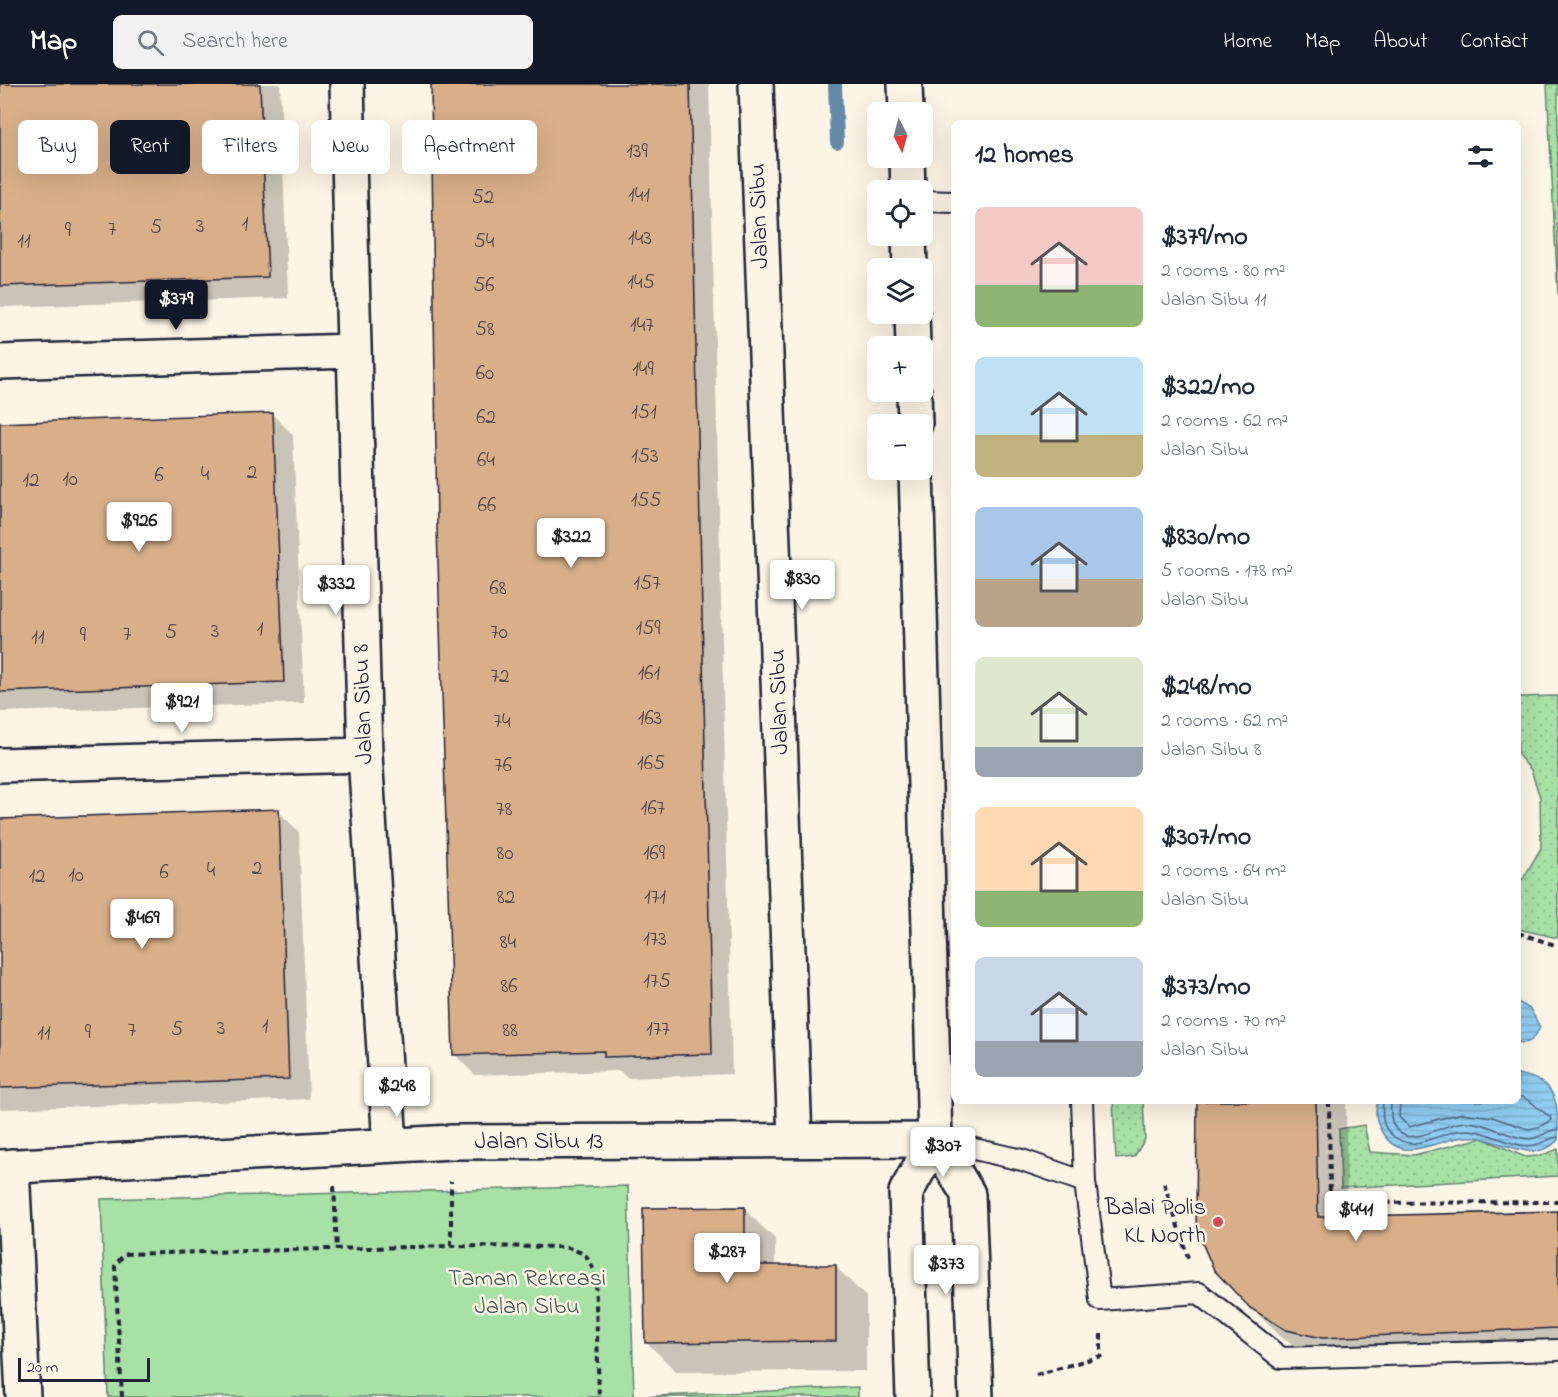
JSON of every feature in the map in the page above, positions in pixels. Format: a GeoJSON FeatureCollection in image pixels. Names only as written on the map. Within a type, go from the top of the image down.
{"type":"FeatureCollection","features":[{"type":"Feature","properties":{"kind":"street","name":"Jalan Sibu 8"},"geometry":{"type":"LineString","coordinates":[[347,84],[365,755],[390,1144]]}},
{"type":"Feature","properties":{"kind":"street","name":"Jalan Sibu"},"geometry":{"type":"LineString","coordinates":[[756,84],[795,1140]]}},
{"type":"Feature","properties":{"kind":"street"},"geometry":{"type":"LineString","coordinates":[[905,84],[906,102]]}},
{"type":"Feature","properties":{"kind":"street"},"geometry":{"type":"LineString","coordinates":[[0,362],[353,351]]}},
{"type":"Feature","properties":{"kind":"street"},"geometry":{"type":"LineString","coordinates":[[913,1397],[906,1192],[935,1140],[944,1040],[916,480]]}},
{"type":"Feature","properties":{"kind":"street"},"geometry":{"type":"LineString","coordinates":[[0,765],[365,755]]}},
{"type":"Feature","properties":{"kind":"street"},"geometry":{"type":"LineString","coordinates":[[935,1140],[968,1194],[976,1397]]}},
{"type":"Feature","properties":{"kind":"street","name":"Jalan Sibu 13"},"geometry":{"type":"LineString","coordinates":[[6,1166],[452,1142],[935,1140]]}},
{"type":"Feature","properties":{"kind":"street"},"geometry":{"type":"LineString","coordinates":[[6,1166],[23,1397]]}},
{"type":"Feature","properties":{"kind":"lane"},"geometry":{"type":"LineString","coordinates":[[933,201],[951,202]]}},
{"type":"Feature","properties":{"kind":"lane"},"geometry":{"type":"LineString","coordinates":[[1082,1104],[1085,1182],[1100,1300],[1199,1293],[1281,1358],[1558,1350]]}},
{"type":"Feature","properties":{"kind":"lane"},"geometry":{"type":"LineString","coordinates":[[935,1140],[1022,1160],[1085,1182]]}},
{"type":"Feature","properties":{"kind":"path"},"geometry":{"type":"LineString","coordinates":[[1521,934],[1558,946]]}},
{"type":"Feature","properties":{"kind":"path"},"geometry":{"type":"LineString","coordinates":[[1329,1104],[1330,1203],[1558,1202]]}},
{"type":"Feature","properties":{"kind":"path"},"geometry":{"type":"LineString","coordinates":[[451,1246],[452,1142]]}},
{"type":"Feature","properties":{"kind":"path"},"geometry":{"type":"LineString","coordinates":[[332,1147],[337,1251]]}},
{"type":"Feature","properties":{"kind":"path"},"geometry":{"type":"LineString","coordinates":[[1164,1183],[1199,1293]]}},
{"type":"Feature","properties":{"kind":"path"},"geometry":{"type":"LineString","coordinates":[[122,1397],[115,1266],[124,1254],[337,1251],[451,1246],[566,1247],[585,1254],[595,1272],[599,1397]]}},
{"type":"Feature","properties":{"kind":"path"},"geometry":{"type":"LineString","coordinates":[[1036,1375],[1101,1356],[1100,1300]]}},
{"type":"Feature","properties":{"kind":"green space"},"geometry":{"type":"Polygon","coordinates":[[[1547,84],[1558,84],[1558,294],[1547,84]]]}},
{"type":"Feature","properties":{"kind":"green space"},"geometry":{"type":"Polygon","coordinates":[[[1558,696],[1558,938],[1521,930],[1521,880],[1541,848],[1540,797],[1531,770],[1521,758],[1521,697],[1558,696]]]}},
{"type":"Feature","properties":{"kind":"green space"},"geometry":{"type":"Polygon","coordinates":[[[1113,1104],[1143,1104],[1145,1139],[1134,1157],[1116,1159],[1113,1104]]]}},
{"type":"Feature","properties":{"kind":"green space"},"geometry":{"type":"Polygon","coordinates":[[[1364,1125],[1370,1152],[1414,1155],[1482,1138],[1525,1157],[1540,1156],[1558,1149],[1558,1176],[1341,1188],[1339,1129],[1364,1125]]]}},
{"type":"Feature","properties":{"kind":"green space","name":"Taman Rekreasi Jalan Sibu"},"geometry":{"type":"Polygon","coordinates":[[[628,1186],[634,1397],[108,1397],[101,1199],[628,1186]]]}},
{"type":"Feature","properties":{"kind":"green space"},"geometry":{"type":"Polygon","coordinates":[[[858,1387],[858,1397],[636,1397],[858,1387]]]}},
{"type":"Feature","properties":{"kind":"water"},"geometry":{"type":"Polygon","coordinates":[[[1521,1004],[1530,1009],[1540,1027],[1534,1037],[1522,1043],[1521,1004]]]}},
{"type":"Feature","properties":{"kind":"water"},"geometry":{"type":"Polygon","coordinates":[[[1521,1075],[1541,1082],[1553,1095],[1556,1104],[1558,1140],[1539,1151],[1518,1149],[1475,1137],[1463,1137],[1413,1149],[1401,1148],[1391,1143],[1382,1132],[1376,1117],[1377,1105],[1521,1104],[1521,1075]]]}},
{"type":"Feature","properties":{"kind":"building"},"geometry":{"type":"Polygon","coordinates":[[[0,84],[260,84],[261,120],[202,120],[202,174],[264,174],[268,277],[0,286],[0,84]]]}},
{"type":"Feature","properties":{"kind":"building"},"geometry":{"type":"Polygon","coordinates":[[[431,84],[690,84],[712,1054],[604,1057],[604,1051],[453,1055],[437,528],[432,174],[537,174],[537,120],[431,120],[431,84]]]}},
{"type":"Feature","properties":{"kind":"building"},"geometry":{"type":"Polygon","coordinates":[[[273,413],[284,682],[0,692],[0,423],[273,413]]]}},
{"type":"Feature","properties":{"kind":"building"},"geometry":{"type":"Polygon","coordinates":[[[279,809],[289,1079],[0,1088],[0,819],[279,809]]]}},
{"type":"Feature","properties":{"kind":"building"},"geometry":{"type":"Polygon","coordinates":[[[1197,1104],[1316,1104],[1318,1217],[1558,1211],[1558,1328],[1322,1338],[1286,1330],[1250,1308],[1214,1270],[1196,1229],[1197,1104]]]}},
{"type":"Feature","properties":{"kind":"building"},"geometry":{"type":"Polygon","coordinates":[[[745,1207],[745,1265],[836,1265],[836,1341],[645,1343],[643,1208],[745,1207]]]}},
{"type":"Feature","properties":{"kind":"waterway"},"geometry":{"type":"LineString","coordinates":[[835,84],[837,142]]}},
{"type":"Feature","properties":{"kind":"place","name":"Balai Polis KL North"},"geometry":{"type":"Point","coordinates":[1218,1222]}}]}
